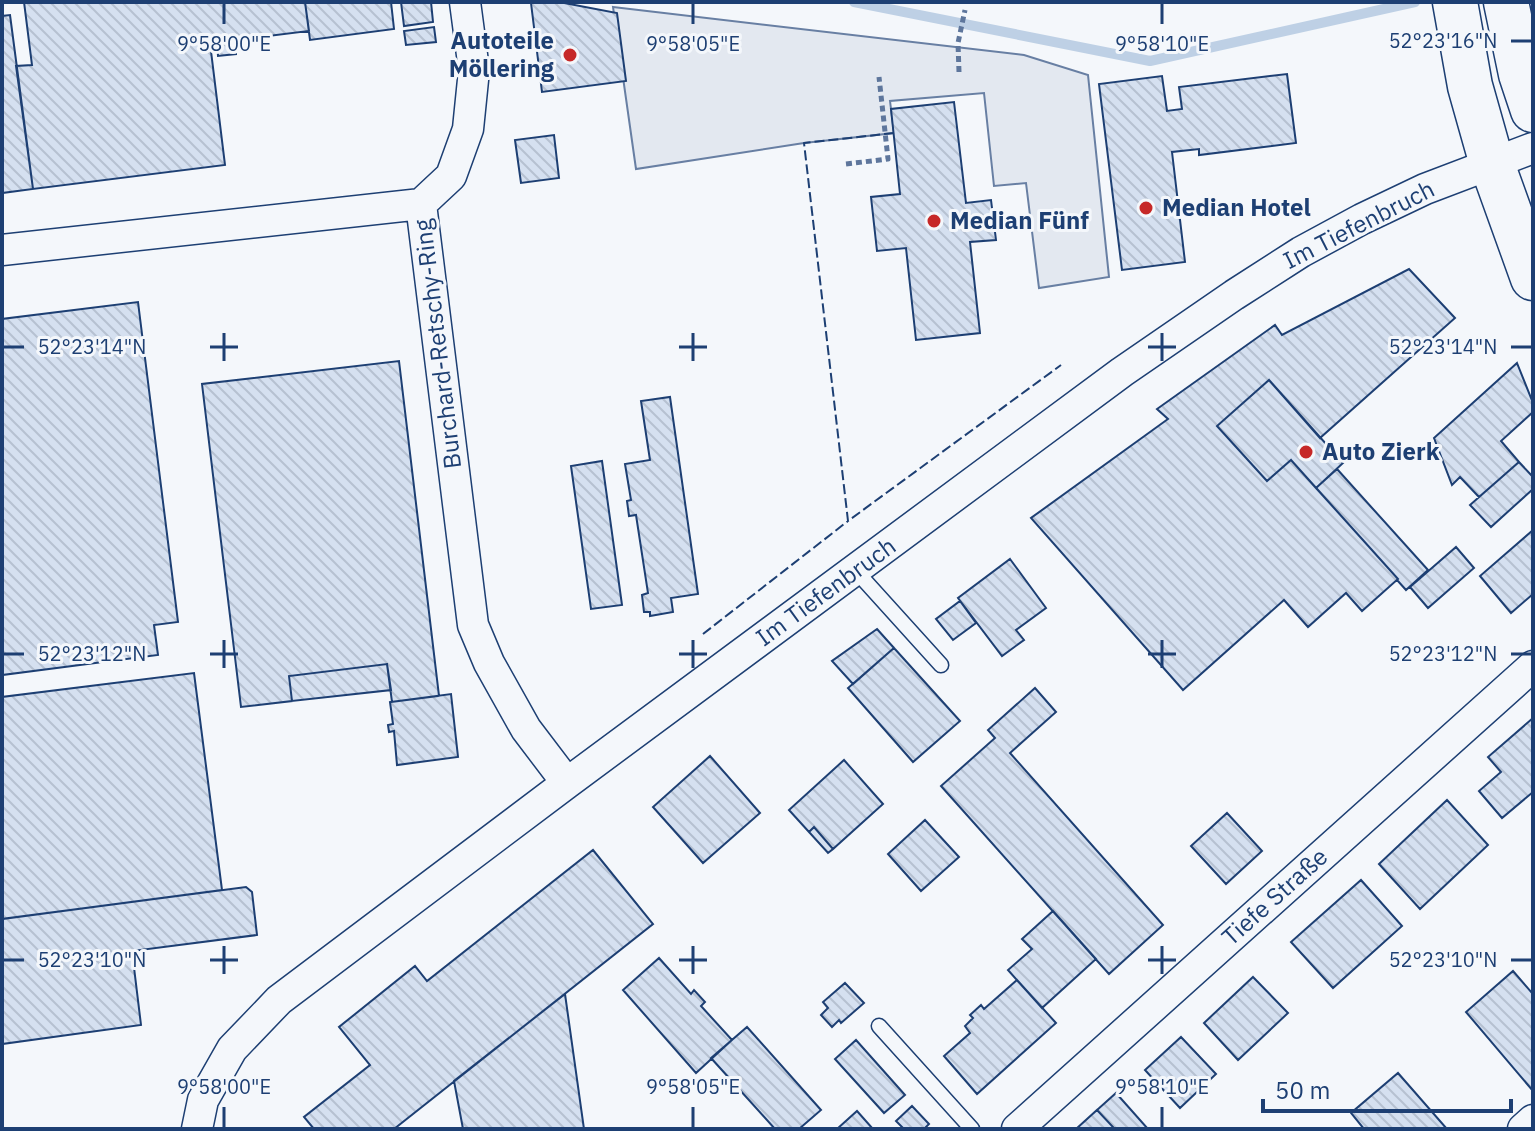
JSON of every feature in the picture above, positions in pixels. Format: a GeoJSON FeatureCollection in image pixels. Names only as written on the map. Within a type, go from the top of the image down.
{"type":"FeatureCollection","features":[{"type":"Feature","properties":{"kind":"main road"},"geometry":{"type":"LineString","coordinates":[[1455,2],[1470,86],[1492,164],[1533,278]]}},
{"type":"Feature","properties":{"kind":"main road"},"geometry":{"type":"LineString","coordinates":[[1506,2],[1521,74],[1533,110]]}},
{"type":"Feature","properties":{"kind":"street"},"geometry":{"type":"LineString","coordinates":[[421,204],[451,176],[468,129],[474,70],[465,2]]}},
{"type":"Feature","properties":{"kind":"street","name":"Im Tiefenbruch"},"geometry":{"type":"LineString","coordinates":[[197,1129],[203,1100],[232,1049],[279,1000],[1122,372],[1301,252],[1425,189],[1533,148]]}},
{"type":"Feature","properties":{"kind":"street","name":"Burchard-Retschy-Ring"},"geometry":{"type":"LineString","coordinates":[[2,250],[421,204],[473,625],[489,663],[526,729],[567,783]]}},
{"type":"Feature","properties":{"kind":"street","name":"Tiefe Straße"},"geometry":{"type":"LineString","coordinates":[[1017,1129],[1533,666]]}},
{"type":"Feature","properties":{"kind":"street"},"geometry":{"type":"LineString","coordinates":[[1523,1129],[1533,1120]]}},
{"type":"Feature","properties":{"kind":"lane"},"geometry":{"type":"LineString","coordinates":[[856,571],[941,665]]}},
{"type":"Feature","properties":{"kind":"lane"},"geometry":{"type":"LineString","coordinates":[[879,1026],[972,1129]]}},
{"type":"Feature","properties":{"kind":"path"},"geometry":{"type":"LineString","coordinates":[[959,72],[958,43],[965,10]]}},
{"type":"Feature","properties":{"kind":"path"},"geometry":{"type":"LineString","coordinates":[[846,164],[888,159],[879,77]]}},
{"type":"Feature","properties":{"kind":"shaded area"},"geometry":{"type":"Polygon","coordinates":[[[613,7],[1024,55],[1088,75],[1109,277],[1039,288],[1026,183],[994,186],[984,93],[890,101],[894,133],[804,143],[636,169],[613,7]]]}},
{"type":"Feature","properties":{"kind":"building"},"geometry":{"type":"Polygon","coordinates":[[[24,2],[305,2],[309,31],[235,40],[236,54],[218,56],[217,43],[210,43],[225,165],[33,189],[16,66],[32,65],[24,2]]]}},
{"type":"Feature","properties":{"kind":"building"},"geometry":{"type":"Polygon","coordinates":[[[305,2],[391,2],[394,29],[310,40],[305,2]]]}},
{"type":"Feature","properties":{"kind":"building"},"geometry":{"type":"Polygon","coordinates":[[[401,2],[431,2],[433,22],[404,26],[401,2]]]}},
{"type":"Feature","properties":{"kind":"building"},"geometry":{"type":"Polygon","coordinates":[[[559,2],[617,13],[626,81],[542,92],[531,3],[559,2]]]}},
{"type":"Feature","properties":{"kind":"building"},"geometry":{"type":"Polygon","coordinates":[[[10,15],[33,189],[2,193],[2,16],[10,15]]]}},
{"type":"Feature","properties":{"kind":"building"},"geometry":{"type":"Polygon","coordinates":[[[434,27],[436,42],[406,45],[404,31],[434,27]]]}},
{"type":"Feature","properties":{"kind":"building","name":"Median Hotel"},"geometry":{"type":"Polygon","coordinates":[[[1287,74],[1296,143],[1199,155],[1199,149],[1172,152],[1185,262],[1122,270],[1099,84],[1162,76],[1167,111],[1182,109],[1179,87],[1287,74]]]}},
{"type":"Feature","properties":{"kind":"building","name":"Median Fünf"},"geometry":{"type":"Polygon","coordinates":[[[954,102],[966,203],[991,200],[996,240],[970,242],[980,333],[916,340],[906,248],[877,251],[871,197],[900,194],[891,109],[954,102]]]}},
{"type":"Feature","properties":{"kind":"building"},"geometry":{"type":"Polygon","coordinates":[[[554,135],[559,178],[521,183],[515,140],[554,135]]]}},
{"type":"Feature","properties":{"kind":"building"},"geometry":{"type":"Polygon","coordinates":[[[1409,269],[1455,318],[1320,438],[1269,380],[1217,426],[1267,481],[1291,460],[1398,579],[1362,611],[1346,593],[1308,627],[1284,600],[1183,690],[1031,518],[1168,419],[1157,409],[1275,325],[1282,335],[1409,269]]]}},
{"type":"Feature","properties":{"kind":"building"},"geometry":{"type":"Polygon","coordinates":[[[138,302],[178,622],[154,625],[158,655],[2,675],[2,319],[138,302]]]}},
{"type":"Feature","properties":{"kind":"building"},"geometry":{"type":"Polygon","coordinates":[[[399,361],[439,696],[392,702],[387,664],[289,676],[292,701],[241,707],[202,384],[399,361]]]}},
{"type":"Feature","properties":{"kind":"building"},"geometry":{"type":"Polygon","coordinates":[[[1517,363],[1533,403],[1533,412],[1501,441],[1519,462],[1479,497],[1460,477],[1452,485],[1434,438],[1517,363]]]}},
{"type":"Feature","properties":{"kind":"building"},"geometry":{"type":"Polygon","coordinates":[[[1269,380],[1343,463],[1316,488],[1291,460],[1267,481],[1217,426],[1269,380]]]}},
{"type":"Feature","properties":{"kind":"building"},"geometry":{"type":"Polygon","coordinates":[[[670,397],[698,594],[671,598],[673,612],[650,616],[650,612],[644,612],[642,595],[648,593],[636,515],[629,516],[627,501],[631,500],[625,464],[650,460],[641,401],[670,397]]]}},
{"type":"Feature","properties":{"kind":"building"},"geometry":{"type":"Polygon","coordinates":[[[602,461],[622,605],[591,609],[571,466],[602,461]]]}},
{"type":"Feature","properties":{"kind":"building"},"geometry":{"type":"Polygon","coordinates":[[[1519,462],[1533,477],[1533,489],[1491,527],[1470,505],[1519,462]]]}},
{"type":"Feature","properties":{"kind":"building"},"geometry":{"type":"Polygon","coordinates":[[[1337,469],[1428,570],[1406,590],[1316,488],[1337,469]]]}},
{"type":"Feature","properties":{"kind":"building"},"geometry":{"type":"Polygon","coordinates":[[[1533,530],[1533,594],[1511,613],[1480,576],[1533,530]]]}},
{"type":"Feature","properties":{"kind":"building"},"geometry":{"type":"Polygon","coordinates":[[[1456,547],[1474,568],[1428,608],[1410,587],[1456,547]]]}},
{"type":"Feature","properties":{"kind":"building"},"geometry":{"type":"Polygon","coordinates":[[[1010,559],[1046,608],[1016,630],[1024,640],[1002,656],[958,598],[1010,559]]]}},
{"type":"Feature","properties":{"kind":"building"},"geometry":{"type":"Polygon","coordinates":[[[960,601],[976,623],[953,640],[936,619],[960,601]]]}},
{"type":"Feature","properties":{"kind":"building"},"geometry":{"type":"Polygon","coordinates":[[[877,629],[894,648],[853,684],[832,661],[877,629]]]}},
{"type":"Feature","properties":{"kind":"building"},"geometry":{"type":"Polygon","coordinates":[[[894,648],[960,721],[913,762],[848,688],[894,648]]]}},
{"type":"Feature","properties":{"kind":"building"},"geometry":{"type":"Polygon","coordinates":[[[387,664],[391,690],[292,701],[289,676],[387,664]]]}},
{"type":"Feature","properties":{"kind":"building"},"geometry":{"type":"Polygon","coordinates":[[[194,673],[222,890],[2,919],[2,697],[194,673]]]}},
{"type":"Feature","properties":{"kind":"building"},"geometry":{"type":"Polygon","coordinates":[[[1035,688],[1056,712],[1010,753],[1163,925],[1109,974],[941,786],[995,738],[988,730],[1035,688]]]}},
{"type":"Feature","properties":{"kind":"building"},"geometry":{"type":"Polygon","coordinates":[[[451,694],[458,757],[397,765],[394,731],[389,732],[388,725],[393,724],[390,702],[451,694]]]}},
{"type":"Feature","properties":{"kind":"building"},"geometry":{"type":"Polygon","coordinates":[[[1533,718],[1533,792],[1502,818],[1479,791],[1501,772],[1488,757],[1533,718]]]}},
{"type":"Feature","properties":{"kind":"building"},"geometry":{"type":"Polygon","coordinates":[[[710,756],[760,813],[703,863],[653,807],[710,756]]]}},
{"type":"Feature","properties":{"kind":"building"},"geometry":{"type":"Polygon","coordinates":[[[844,760],[883,804],[833,849],[814,827],[809,832],[789,810],[844,760]]]}},
{"type":"Feature","properties":{"kind":"building"},"geometry":{"type":"Polygon","coordinates":[[[1447,800],[1488,845],[1420,909],[1379,864],[1447,800]]]}},
{"type":"Feature","properties":{"kind":"building"},"geometry":{"type":"Polygon","coordinates":[[[1227,813],[1262,851],[1226,884],[1191,846],[1227,813]]]}},
{"type":"Feature","properties":{"kind":"building"},"geometry":{"type":"Polygon","coordinates":[[[925,820],[959,857],[921,891],[888,854],[925,820]]]}},
{"type":"Feature","properties":{"kind":"building"},"geometry":{"type":"Polygon","coordinates":[[[814,827],[833,849],[828,853],[809,832],[814,827]]]}},
{"type":"Feature","properties":{"kind":"building"},"geometry":{"type":"Polygon","coordinates":[[[593,850],[653,924],[394,1129],[314,1129],[304,1117],[370,1065],[339,1027],[415,966],[427,981],[593,850]]]}},
{"type":"Feature","properties":{"kind":"building"},"geometry":{"type":"Polygon","coordinates":[[[1361,880],[1402,926],[1333,988],[1291,942],[1361,880]]]}},
{"type":"Feature","properties":{"kind":"building"},"geometry":{"type":"Polygon","coordinates":[[[246,887],[252,892],[257,935],[132,951],[141,1025],[2,1044],[2,919],[246,887]]]}},
{"type":"Feature","properties":{"kind":"building"},"geometry":{"type":"Polygon","coordinates":[[[1053,911],[1096,959],[1042,1008],[1008,970],[1032,949],[1022,939],[1053,911]]]}},
{"type":"Feature","properties":{"kind":"building"},"geometry":{"type":"Polygon","coordinates":[[[659,958],[691,994],[694,990],[705,1002],[701,1006],[732,1040],[696,1073],[623,990],[659,958]]]}},
{"type":"Feature","properties":{"kind":"building"},"geometry":{"type":"Polygon","coordinates":[[[1513,971],[1533,994],[1533,1091],[1466,1012],[1513,971]]]}},
{"type":"Feature","properties":{"kind":"building"},"geometry":{"type":"Polygon","coordinates":[[[1253,977],[1288,1013],[1238,1060],[1204,1023],[1253,977]]]}},
{"type":"Feature","properties":{"kind":"building"},"geometry":{"type":"Polygon","coordinates":[[[1017,980],[1056,1023],[977,1094],[944,1056],[970,1033],[965,1026],[973,1018],[970,1015],[981,1005],[984,1009],[1017,980]]]}},
{"type":"Feature","properties":{"kind":"building"},"geometry":{"type":"Polygon","coordinates":[[[845,983],[864,1003],[832,1027],[821,1015],[828,1008],[823,1002],[845,983]]]}},
{"type":"Feature","properties":{"kind":"building"},"geometry":{"type":"Polygon","coordinates":[[[565,994],[584,1129],[463,1129],[454,1081],[565,994]]]}},
{"type":"Feature","properties":{"kind":"building"},"geometry":{"type":"Polygon","coordinates":[[[747,1027],[821,1110],[799,1129],[775,1129],[711,1058],[747,1027]]]}},
{"type":"Feature","properties":{"kind":"building"},"geometry":{"type":"Polygon","coordinates":[[[1181,1037],[1216,1074],[1180,1108],[1145,1070],[1181,1037]]]}},
{"type":"Feature","properties":{"kind":"building"},"geometry":{"type":"Polygon","coordinates":[[[856,1040],[905,1095],[884,1113],[835,1059],[856,1040]]]}},
{"type":"Feature","properties":{"kind":"building"},"geometry":{"type":"Polygon","coordinates":[[[1398,1073],[1447,1129],[1364,1129],[1351,1113],[1398,1073]]]}},
{"type":"Feature","properties":{"kind":"building"},"geometry":{"type":"Polygon","coordinates":[[[1116,1093],[1148,1129],[1110,1129],[1113,1127],[1097,1110],[1116,1093]]]}},
{"type":"Feature","properties":{"kind":"building"},"geometry":{"type":"Polygon","coordinates":[[[912,1106],[929,1124],[924,1129],[904,1129],[896,1121],[912,1106]]]}},
{"type":"Feature","properties":{"kind":"building"},"geometry":{"type":"Polygon","coordinates":[[[1097,1110],[1113,1127],[1076,1129],[1097,1110]]]}},
{"type":"Feature","properties":{"kind":"building"},"geometry":{"type":"Polygon","coordinates":[[[857,1111],[873,1129],[837,1129],[857,1111]]]}},
{"type":"Feature","properties":{"kind":"waterway"},"geometry":{"type":"LineString","coordinates":[[854,2],[1150,61],[1415,2]]}},
{"type":"Feature","properties":{"kind":"fence"},"geometry":{"type":"LineString","coordinates":[[894,133],[804,143],[848,521],[1061,365]]}},
{"type":"Feature","properties":{"kind":"fence"},"geometry":{"type":"LineString","coordinates":[[703,634],[848,521]]}},
{"type":"Feature","properties":{"kind":"place","name":"Autoteile Möllering"},"geometry":{"type":"Point","coordinates":[570,55]}},
{"type":"Feature","properties":{"kind":"place","name":"Median Hotel"},"geometry":{"type":"Point","coordinates":[1146,208]}},
{"type":"Feature","properties":{"kind":"place","name":"Median Fünf"},"geometry":{"type":"Point","coordinates":[934,221]}},
{"type":"Feature","properties":{"kind":"place","name":"Auto Zierk"},"geometry":{"type":"Point","coordinates":[1306,452]}}]}
